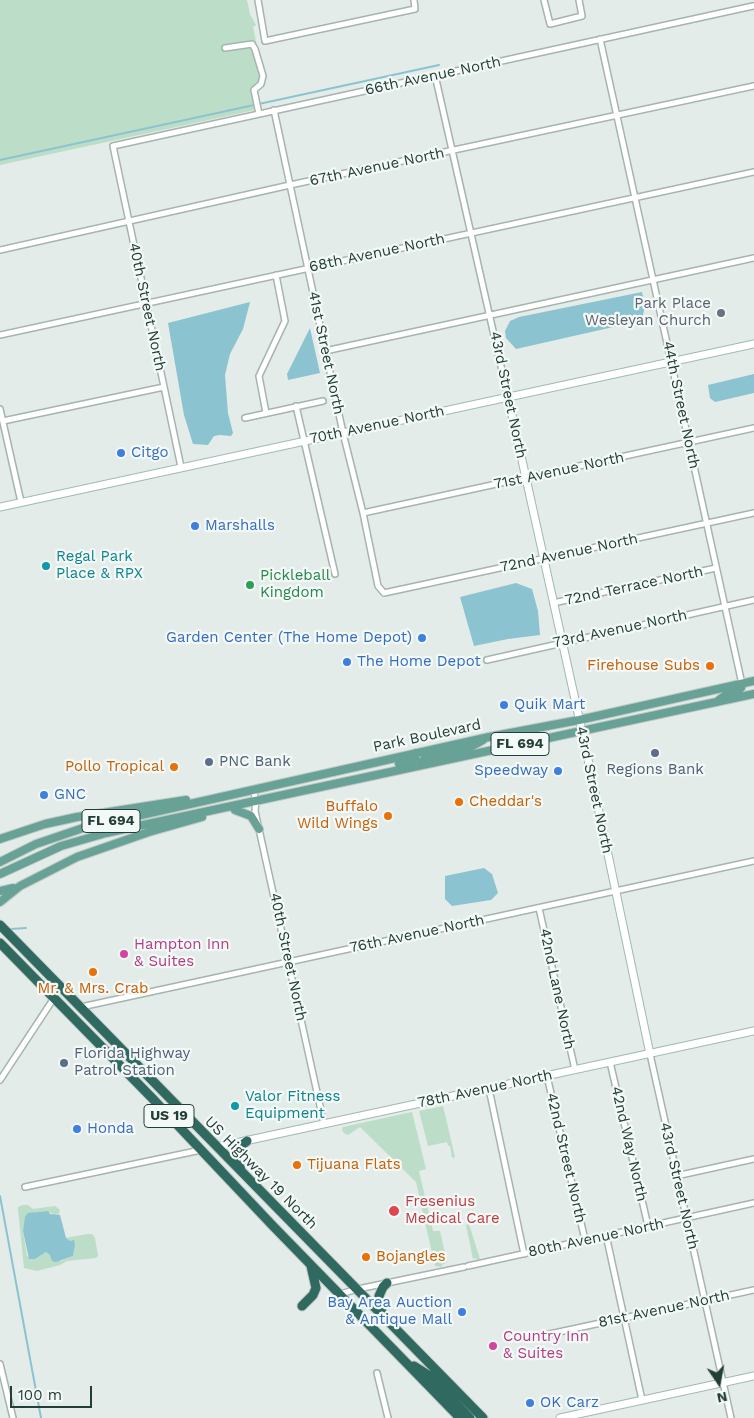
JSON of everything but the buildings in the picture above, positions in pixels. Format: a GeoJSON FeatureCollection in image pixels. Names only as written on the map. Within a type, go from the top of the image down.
{"type":"FeatureCollection","features":[{"type":"Feature","properties":{"kind":"highway","name":"US Highway 19 North"},"geometry":{"type":"LineString","coordinates":[[0,925],[483,1418]]}},
{"type":"Feature","properties":{"kind":"highway","name":"US Highway 19 North"},"geometry":{"type":"LineString","coordinates":[[0,943],[460,1418]]}},
{"type":"Feature","properties":{"kind":"highway"},"geometry":{"type":"LineString","coordinates":[[152,1098],[161,1102],[205,1145],[217,1147]]}},
{"type":"Feature","properties":{"kind":"highway"},"geometry":{"type":"LineString","coordinates":[[241,1172],[238,1158],[239,1151],[247,1140]]}},
{"type":"Feature","properties":{"kind":"highway"},"geometry":{"type":"LineString","coordinates":[[201,1150],[234,1164]]}},
{"type":"Feature","properties":{"kind":"highway"},"geometry":{"type":"LineString","coordinates":[[302,1306],[313,1295],[316,1288],[310,1264]]}},
{"type":"Feature","properties":{"kind":"highway"},"geometry":{"type":"LineString","coordinates":[[383,1316],[379,1296],[383,1286],[387,1283]]}},
{"type":"Feature","properties":{"kind":"highway"},"geometry":{"type":"LineString","coordinates":[[401,1358],[430,1376],[470,1418]]}},
{"type":"Feature","properties":{"kind":"main road","name":"Park Boulevard"},"geometry":{"type":"LineString","coordinates":[[253,789],[754,681]]}},
{"type":"Feature","properties":{"kind":"main road"},"geometry":{"type":"LineString","coordinates":[[717,702],[722,697],[737,691],[741,688],[742,684]]}},
{"type":"Feature","properties":{"kind":"main road","name":"Park Boulevard"},"geometry":{"type":"LineString","coordinates":[[256,801],[754,694]]}},
{"type":"Feature","properties":{"kind":"main road"},"geometry":{"type":"LineString","coordinates":[[421,765],[421,762],[425,759],[467,749],[489,737]]}},
{"type":"Feature","properties":{"kind":"main road"},"geometry":{"type":"LineString","coordinates":[[328,785],[343,777],[407,763],[416,758],[416,753]]}},
{"type":"Feature","properties":{"kind":"main road","name":"FL 694"},"geometry":{"type":"LineString","coordinates":[[0,862],[36,844],[83,828],[253,789]]}},
{"type":"Feature","properties":{"kind":"main road"},"geometry":{"type":"LineString","coordinates":[[0,839],[45,824],[77,817],[176,801],[228,795]]}},
{"type":"Feature","properties":{"kind":"main road"},"geometry":{"type":"LineString","coordinates":[[0,902],[20,886],[77,857],[183,822],[246,807],[256,801]]}},
{"type":"Feature","properties":{"kind":"main road","name":"FL 694"},"geometry":{"type":"LineString","coordinates":[[4,872],[61,846],[106,833],[256,801]]}},
{"type":"Feature","properties":{"kind":"main road"},"geometry":{"type":"LineString","coordinates":[[235,810],[251,816],[259,829]]}},
{"type":"Feature","properties":{"kind":"main road"},"geometry":{"type":"LineString","coordinates":[[0,891],[20,886]]}},
{"type":"Feature","properties":{"kind":"street"},"geometry":{"type":"LineString","coordinates":[[258,0],[265,41],[416,9],[414,0]]}},
{"type":"Feature","properties":{"kind":"street"},"geometry":{"type":"LineString","coordinates":[[544,0],[550,24],[582,16],[580,0]]}},
{"type":"Feature","properties":{"kind":"street","name":"66th Avenue North"},"geometry":{"type":"LineString","coordinates":[[113,146],[258,111],[274,110],[753,6]]}},
{"type":"Feature","properties":{"kind":"street","name":"44th Street North"},"geometry":{"type":"LineString","coordinates":[[600,39],[742,684]]}},
{"type":"Feature","properties":{"kind":"street"},"geometry":{"type":"LineString","coordinates":[[225,48],[252,44],[255,49],[261,63],[263,76],[261,84],[254,90],[258,111]]}},
{"type":"Feature","properties":{"kind":"street","name":"43rd Street North"},"geometry":{"type":"LineString","coordinates":[[435,75],[582,731],[676,1176],[731,1418]]}},
{"type":"Feature","properties":{"kind":"street","name":"67th Avenue North"},"geometry":{"type":"LineString","coordinates":[[0,250],[290,185],[754,86]]}},
{"type":"Feature","properties":{"kind":"street","name":"41st Street North"},"geometry":{"type":"LineString","coordinates":[[274,110],[378,586],[384,593]]}},
{"type":"Feature","properties":{"kind":"street","name":"40th Street North"},"geometry":{"type":"LineString","coordinates":[[113,146],[181,468]]}},
{"type":"Feature","properties":{"kind":"street","name":"68th Avenue North"},"geometry":{"type":"LineString","coordinates":[[0,335],[754,172]]}},
{"type":"Feature","properties":{"kind":"street"},"geometry":{"type":"LineString","coordinates":[[326,350],[754,258]]}},
{"type":"Feature","properties":{"kind":"street"},"geometry":{"type":"LineString","coordinates":[[266,413],[259,376],[285,321],[276,275]]}},
{"type":"Feature","properties":{"kind":"street","name":"70th Avenue North"},"geometry":{"type":"LineString","coordinates":[[0,507],[754,344]]}},
{"type":"Feature","properties":{"kind":"street"},"geometry":{"type":"LineString","coordinates":[[3,421],[164,387]]}},
{"type":"Feature","properties":{"kind":"street"},"geometry":{"type":"LineString","coordinates":[[245,418],[323,401]]}},
{"type":"Feature","properties":{"kind":"street"},"geometry":{"type":"LineString","coordinates":[[296,406],[335,574]]}},
{"type":"Feature","properties":{"kind":"street"},"geometry":{"type":"LineString","coordinates":[[0,409],[21,502]]}},
{"type":"Feature","properties":{"kind":"street","name":"71st Avenue North"},"geometry":{"type":"LineString","coordinates":[[363,513],[754,428]]}},
{"type":"Feature","properties":{"kind":"street","name":"72nd Avenue North"},"geometry":{"type":"LineString","coordinates":[[384,593],[754,513]]}},
{"type":"Feature","properties":{"kind":"street","name":"72nd Terrace North"},"geometry":{"type":"LineString","coordinates":[[553,603],[716,568]]}},
{"type":"Feature","properties":{"kind":"street","name":"73rd Avenue North"},"geometry":{"type":"LineString","coordinates":[[487,660],[754,600]]}},
{"type":"Feature","properties":{"kind":"street","name":"40th Street North"},"geometry":{"type":"LineString","coordinates":[[253,789],[256,801],[255,811],[324,1124]]}},
{"type":"Feature","properties":{"kind":"street","name":"76th Avenue North"},"geometry":{"type":"LineString","coordinates":[[80,1007],[754,861]]}},
{"type":"Feature","properties":{"kind":"street","name":"42nd Lane North"},"geometry":{"type":"LineString","coordinates":[[539,908],[574,1070]]}},
{"type":"Feature","properties":{"kind":"street"},"geometry":{"type":"LineString","coordinates":[[0,1080],[54,998]]}},
{"type":"Feature","properties":{"kind":"street","name":"78th Avenue North"},"geometry":{"type":"LineString","coordinates":[[217,1147],[754,1031]]}},
{"type":"Feature","properties":{"kind":"street","name":"42nd Way North"},"geometry":{"type":"LineString","coordinates":[[610,1062],[648,1226]]}},
{"type":"Feature","properties":{"kind":"street","name":"42nd Street North"},"geometry":{"type":"LineString","coordinates":[[548,1076],[585,1240]]}},
{"type":"Feature","properties":{"kind":"street"},"geometry":{"type":"LineString","coordinates":[[489,1089],[524,1254]]}},
{"type":"Feature","properties":{"kind":"street"},"geometry":{"type":"LineString","coordinates":[[25,1188],[201,1150]]}},
{"type":"Feature","properties":{"kind":"street"},"geometry":{"type":"LineString","coordinates":[[676,1176],[754,1159]]}},
{"type":"Feature","properties":{"kind":"street","name":"80th Avenue North"},"geometry":{"type":"LineString","coordinates":[[340,1295],[358,1289],[754,1203]]}},
{"type":"Feature","properties":{"kind":"street","name":"42nd Street North"},"geometry":{"type":"LineString","coordinates":[[606,1235],[642,1400]]}},
{"type":"Feature","properties":{"kind":"street","name":"81st Avenue North"},"geometry":{"type":"LineString","coordinates":[[545,1335],[754,1290]]}},
{"type":"Feature","properties":{"kind":"street"},"geometry":{"type":"LineString","coordinates":[[0,1364],[2,1380],[12,1418]]}},
{"type":"Feature","properties":{"kind":"street"},"geometry":{"type":"LineString","coordinates":[[377,1373],[388,1418]]}},
{"type":"Feature","properties":{"kind":"street"},"geometry":{"type":"LineString","coordinates":[[560,1418],[754,1376]]}},
{"type":"Feature","properties":{"kind":"green space"},"geometry":{"type":"Polygon","coordinates":[[[0,0],[247,0],[250,14],[256,25],[253,27],[257,46],[251,41],[222,45],[223,51],[251,48],[253,50],[260,76],[259,82],[252,87],[251,91],[255,110],[0,165],[0,0]]]}},
{"type":"Feature","properties":{"kind":"green space"},"geometry":{"type":"Polygon","coordinates":[[[443,1106],[455,1157],[452,1158],[450,1146],[448,1146],[447,1142],[428,1146],[419,1111],[443,1106]]]}},
{"type":"Feature","properties":{"kind":"green space"},"geometry":{"type":"Polygon","coordinates":[[[412,1112],[426,1169],[419,1171],[433,1231],[440,1231],[447,1262],[442,1267],[435,1266],[416,1182],[360,1127],[348,1135],[342,1130],[343,1127],[412,1112]]]}},
{"type":"Feature","properties":{"kind":"green space"},"geometry":{"type":"Polygon","coordinates":[[[28,1205],[33,1209],[55,1206],[60,1210],[59,1214],[55,1215],[46,1211],[34,1213],[25,1223],[23,1231],[27,1256],[35,1259],[46,1252],[61,1261],[73,1256],[75,1246],[65,1238],[92,1234],[95,1238],[98,1256],[96,1258],[67,1261],[60,1265],[37,1271],[24,1268],[18,1209],[18,1207],[28,1205]]]}},
{"type":"Feature","properties":{"kind":"green space"},"geometry":{"type":"Polygon","coordinates":[[[469,1224],[480,1259],[477,1260],[476,1258],[473,1259],[466,1225],[469,1224]]]}},
{"type":"Feature","properties":{"kind":"water"},"geometry":{"type":"Polygon","coordinates":[[[642,292],[645,305],[640,321],[516,349],[506,338],[505,331],[510,321],[519,317],[642,292]]]}},
{"type":"Feature","properties":{"kind":"water"},"geometry":{"type":"Polygon","coordinates":[[[250,302],[243,329],[230,354],[225,375],[228,413],[233,433],[231,436],[214,436],[208,445],[193,444],[184,415],[168,323],[250,302]]]}},
{"type":"Feature","properties":{"kind":"water"},"geometry":{"type":"Polygon","coordinates":[[[310,328],[320,373],[288,380],[287,374],[310,328]]]}},
{"type":"Feature","properties":{"kind":"water"},"geometry":{"type":"Polygon","coordinates":[[[754,374],[754,393],[715,402],[710,398],[708,385],[754,374]]]}},
{"type":"Feature","properties":{"kind":"water"},"geometry":{"type":"Polygon","coordinates":[[[516,583],[532,589],[538,611],[540,635],[474,646],[460,597],[516,583]]]}},
{"type":"Feature","properties":{"kind":"water"},"geometry":{"type":"Polygon","coordinates":[[[484,868],[492,874],[498,893],[491,900],[452,906],[445,899],[445,876],[484,868]]]}},
{"type":"Feature","properties":{"kind":"water"},"geometry":{"type":"Polygon","coordinates":[[[48,1211],[50,1214],[60,1215],[66,1238],[70,1241],[74,1240],[73,1256],[56,1262],[52,1261],[50,1255],[46,1252],[35,1259],[29,1259],[23,1231],[25,1217],[28,1213],[48,1211]]]}},
{"type":"Feature","properties":{"kind":"waterway"},"geometry":{"type":"LineString","coordinates":[[0,160],[439,65]]}},
{"type":"Feature","properties":{"kind":"waterway"},"geometry":{"type":"LineString","coordinates":[[11,929],[26,928]]}},
{"type":"Feature","properties":{"kind":"waterway"},"geometry":{"type":"LineString","coordinates":[[0,1196],[41,1418]]}},
{"type":"Feature","properties":{"kind":"place","name":"Park Place Wesleyan Church"},"geometry":{"type":"Point","coordinates":[721,313]}},
{"type":"Feature","properties":{"kind":"place","name":"Citgo"},"geometry":{"type":"Point","coordinates":[121,453]}},
{"type":"Feature","properties":{"kind":"place","name":"Marshalls"},"geometry":{"type":"Point","coordinates":[195,526]}},
{"type":"Feature","properties":{"kind":"place","name":"Regal Park Place & RPX"},"geometry":{"type":"Point","coordinates":[46,566]}},
{"type":"Feature","properties":{"kind":"place","name":"Pickleball Kingdom"},"geometry":{"type":"Point","coordinates":[250,585]}},
{"type":"Feature","properties":{"kind":"place","name":"Garden Center (The Home Depot)"},"geometry":{"type":"Point","coordinates":[422,638]}},
{"type":"Feature","properties":{"kind":"place","name":"The Home Depot"},"geometry":{"type":"Point","coordinates":[347,662]}},
{"type":"Feature","properties":{"kind":"place","name":"Firehouse Subs"},"geometry":{"type":"Point","coordinates":[710,666]}},
{"type":"Feature","properties":{"kind":"place","name":"Quik Mart"},"geometry":{"type":"Point","coordinates":[504,705]}},
{"type":"Feature","properties":{"kind":"place","name":"Regions Bank"},"geometry":{"type":"Point","coordinates":[655,753]}},
{"type":"Feature","properties":{"kind":"place","name":"PNC Bank"},"geometry":{"type":"Point","coordinates":[209,762]}},
{"type":"Feature","properties":{"kind":"place","name":"Pollo Tropical"},"geometry":{"type":"Point","coordinates":[174,767]}},
{"type":"Feature","properties":{"kind":"place","name":"Speedway"},"geometry":{"type":"Point","coordinates":[558,771]}},
{"type":"Feature","properties":{"kind":"place","name":"GNC"},"geometry":{"type":"Point","coordinates":[44,795]}},
{"type":"Feature","properties":{"kind":"place","name":"Cheddar's"},"geometry":{"type":"Point","coordinates":[459,802]}},
{"type":"Feature","properties":{"kind":"place","name":"Buffalo Wild Wings"},"geometry":{"type":"Point","coordinates":[388,816]}},
{"type":"Feature","properties":{"kind":"place","name":"Hampton Inn & Suites"},"geometry":{"type":"Point","coordinates":[124,954]}},
{"type":"Feature","properties":{"kind":"place","name":"Mr. & Mrs. Crab"},"geometry":{"type":"Point","coordinates":[93,972]}},
{"type":"Feature","properties":{"kind":"place","name":"Florida Highway Patrol Station"},"geometry":{"type":"Point","coordinates":[64,1063]}},
{"type":"Feature","properties":{"kind":"place","name":"Valor Fitness Equipment"},"geometry":{"type":"Point","coordinates":[235,1106]}},
{"type":"Feature","properties":{"kind":"place","name":"Honda"},"geometry":{"type":"Point","coordinates":[77,1129]}},
{"type":"Feature","properties":{"kind":"place","name":"Tijuana Flats"},"geometry":{"type":"Point","coordinates":[297,1165]}},
{"type":"Feature","properties":{"kind":"place","name":"Fresenius Medical Care"},"geometry":{"type":"Point","coordinates":[394,1211]}},
{"type":"Feature","properties":{"kind":"place","name":"Bojangles"},"geometry":{"type":"Point","coordinates":[366,1257]}},
{"type":"Feature","properties":{"kind":"place","name":"Bay Area Auction & Antique Mall"},"geometry":{"type":"Point","coordinates":[462,1312]}},
{"type":"Feature","properties":{"kind":"place","name":"Country Inn & Suites"},"geometry":{"type":"Point","coordinates":[493,1346]}},
{"type":"Feature","properties":{"kind":"place","name":"OK Carz"},"geometry":{"type":"Point","coordinates":[530,1403]}}]}
